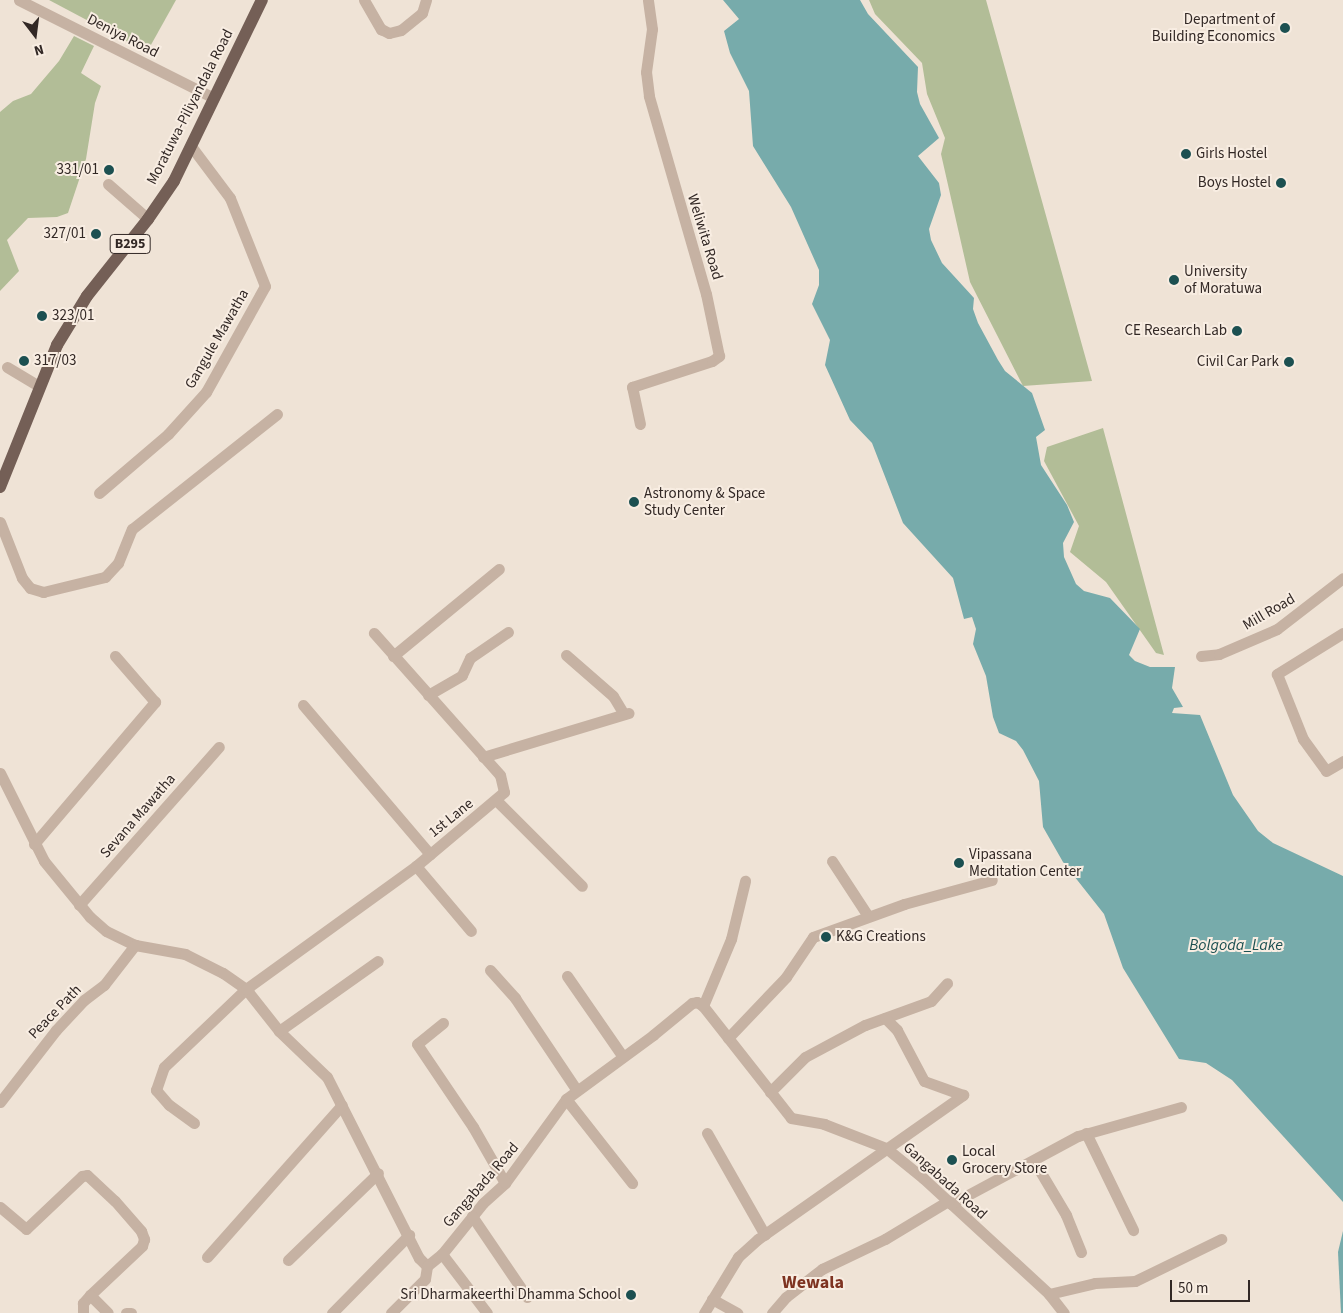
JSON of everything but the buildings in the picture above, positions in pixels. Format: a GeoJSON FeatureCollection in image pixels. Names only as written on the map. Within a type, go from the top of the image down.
{"type":"FeatureCollection","features":[{"type":"Feature","properties":{"kind":"main road","name":"Moratuwa-Piliyandala Road"},"geometry":{"type":"LineString","coordinates":[[0,487],[57,345],[87,296],[148,219],[174,181],[262,0]]}},
{"type":"Feature","properties":{"kind":"street","name":"Deniya Road"},"geometry":{"type":"LineString","coordinates":[[19,0],[214,98]]}},
{"type":"Feature","properties":{"kind":"street"},"geometry":{"type":"LineString","coordinates":[[364,0],[381,29],[389,33],[401,30],[422,12],[426,0]]}},
{"type":"Feature","properties":{"kind":"street","name":"Weliwita Road"},"geometry":{"type":"LineString","coordinates":[[640,424],[632,388],[712,362],[719,356],[706,294],[649,96],[646,72],[652,29],[648,0]]}},
{"type":"Feature","properties":{"kind":"street","name":"Gangule Mawatha"},"geometry":{"type":"LineString","coordinates":[[100,493],[168,434],[206,392],[265,286],[230,198],[191,146]]}},
{"type":"Feature","properties":{"kind":"street"},"geometry":{"type":"LineString","coordinates":[[108,184],[148,219]]}},
{"type":"Feature","properties":{"kind":"street"},"geometry":{"type":"LineString","coordinates":[[7,367],[39,386]]}},
{"type":"Feature","properties":{"kind":"street"},"geometry":{"type":"LineString","coordinates":[[0,522],[22,578],[30,588],[43,592],[105,576],[118,563],[132,530],[277,414]]}},
{"type":"Feature","properties":{"kind":"street"},"geometry":{"type":"LineString","coordinates":[[393,656],[499,569]]}},
{"type":"Feature","properties":{"kind":"street","name":"Mill Road"},"geometry":{"type":"LineString","coordinates":[[1201,656],[1219,654],[1277,629],[1343,578]]}},
{"type":"Feature","properties":{"kind":"street"},"geometry":{"type":"LineString","coordinates":[[428,695],[462,675],[470,658],[508,632]]}},
{"type":"Feature","properties":{"kind":"street"},"geometry":{"type":"LineString","coordinates":[[1343,633],[1277,674],[1303,739],[1326,771],[1343,761]]}},
{"type":"Feature","properties":{"kind":"street","name":"1st Lane"},"geometry":{"type":"LineString","coordinates":[[194,1122],[169,1105],[156,1090],[164,1067],[246,989],[416,866],[497,801],[504,792],[504,782],[374,634]]}},
{"type":"Feature","properties":{"kind":"street"},"geometry":{"type":"LineString","coordinates":[[483,757],[626,714],[613,696],[566,655]]}},
{"type":"Feature","properties":{"kind":"street"},"geometry":{"type":"LineString","coordinates":[[34,844],[155,702],[115,656]]}},
{"type":"Feature","properties":{"kind":"street"},"geometry":{"type":"LineString","coordinates":[[303,705],[430,854]]}},
{"type":"Feature","properties":{"kind":"street","name":"Sevana Mawatha"},"geometry":{"type":"LineString","coordinates":[[79,905],[219,747]]}},
{"type":"Feature","properties":{"kind":"street"},"geometry":{"type":"LineString","coordinates":[[0,773],[34,844],[79,905],[106,931],[135,945],[185,954],[246,989],[279,1031],[327,1077],[378,1173],[419,1258],[427,1266],[425,1279],[391,1313]]}},
{"type":"Feature","properties":{"kind":"street"},"geometry":{"type":"LineString","coordinates":[[497,801],[582,886]]}},
{"type":"Feature","properties":{"kind":"street"},"geometry":{"type":"LineString","coordinates":[[832,861],[868,916]]}},
{"type":"Feature","properties":{"kind":"street"},"geometry":{"type":"LineString","coordinates":[[416,866],[471,931]]}},
{"type":"Feature","properties":{"kind":"street"},"geometry":{"type":"LineString","coordinates":[[728,1038],[786,977],[814,937],[868,916],[992,880]]}},
{"type":"Feature","properties":{"kind":"street"},"geometry":{"type":"LineString","coordinates":[[703,1006],[731,939],[745,881]]}},
{"type":"Feature","properties":{"kind":"street","name":"Peace Path"},"geometry":{"type":"LineString","coordinates":[[0,1102],[56,1030],[84,1000],[104,985],[135,945]]}},
{"type":"Feature","properties":{"kind":"street"},"geometry":{"type":"LineString","coordinates":[[279,1031],[378,961]]}},
{"type":"Feature","properties":{"kind":"street"},"geometry":{"type":"LineString","coordinates":[[490,970],[515,998],[576,1089]]}},
{"type":"Feature","properties":{"kind":"street"},"geometry":{"type":"LineString","coordinates":[[567,976],[623,1057]]}},
{"type":"Feature","properties":{"kind":"street"},"geometry":{"type":"LineString","coordinates":[[770,1092],[806,1057],[865,1025],[931,1001],[947,983]]}},
{"type":"Feature","properties":{"kind":"street","name":"Gangabada Road"},"geometry":{"type":"LineString","coordinates":[[427,1266],[442,1254],[472,1216],[505,1183],[566,1099],[576,1089],[623,1057],[692,1003],[703,1006],[791,1118],[824,1124],[886,1148],[1049,1294],[1064,1313]]}},
{"type":"Feature","properties":{"kind":"street"},"geometry":{"type":"LineString","coordinates":[[704,1313],[738,1257],[764,1234],[963,1095],[924,1081],[897,1030],[885,1018]]}},
{"type":"Feature","properties":{"kind":"street"},"geometry":{"type":"LineString","coordinates":[[443,1023],[416,1044],[455,1098],[505,1183]]}},
{"type":"Feature","properties":{"kind":"street"},"geometry":{"type":"LineString","coordinates":[[566,1099],[632,1183]]}},
{"type":"Feature","properties":{"kind":"street"},"geometry":{"type":"LineString","coordinates":[[207,1257],[342,1105]]}},
{"type":"Feature","properties":{"kind":"street"},"geometry":{"type":"LineString","coordinates":[[772,1313],[786,1297],[822,1270],[885,1239],[949,1203],[1086,1133],[1181,1107]]}},
{"type":"Feature","properties":{"kind":"street"},"geometry":{"type":"LineString","coordinates":[[707,1133],[764,1234]]}},
{"type":"Feature","properties":{"kind":"street"},"geometry":{"type":"LineString","coordinates":[[1086,1133],[1133,1230]]}},
{"type":"Feature","properties":{"kind":"street"},"geometry":{"type":"LineString","coordinates":[[1034,1160],[1066,1215],[1082,1252]]}},
{"type":"Feature","properties":{"kind":"street"},"geometry":{"type":"LineString","coordinates":[[288,1260],[378,1173]]}},
{"type":"Feature","properties":{"kind":"street"},"geometry":{"type":"LineString","coordinates":[[0,1207],[26,1229],[82,1176],[87,1175],[115,1201],[144,1239],[142,1246],[83,1303],[83,1313]]}},
{"type":"Feature","properties":{"kind":"street"},"geometry":{"type":"LineString","coordinates":[[472,1216],[527,1297]]}},
{"type":"Feature","properties":{"kind":"street"},"geometry":{"type":"LineString","coordinates":[[332,1313],[409,1235]]}},
{"type":"Feature","properties":{"kind":"street"},"geometry":{"type":"LineString","coordinates":[[1049,1294],[1095,1283],[1135,1281],[1221,1239]]}},
{"type":"Feature","properties":{"kind":"street"},"geometry":{"type":"LineString","coordinates":[[442,1254],[487,1313]]}},
{"type":"Feature","properties":{"kind":"street"},"geometry":{"type":"LineString","coordinates":[[90,1295],[108,1313]]}},
{"type":"Feature","properties":{"kind":"street"},"geometry":{"type":"LineString","coordinates":[[712,1299],[737,1313]]}},
{"type":"Feature","properties":{"kind":"street"},"geometry":{"type":"LineString","coordinates":[[126,1313],[131,1313]]}},
{"type":"Feature","properties":{"kind":"green space"},"geometry":{"type":"Polygon","coordinates":[[[49,0],[176,0],[147,52],[49,0]]]}},
{"type":"Feature","properties":{"kind":"green space"},"geometry":{"type":"Polygon","coordinates":[[[869,0],[986,0],[1092,381],[1023,386],[970,282],[941,154],[945,138],[927,94],[922,63],[875,14],[869,0]]]}},
{"type":"Feature","properties":{"kind":"green space"},"geometry":{"type":"Polygon","coordinates":[[[74,36],[94,46],[81,73],[101,86],[95,103],[86,159],[68,213],[57,217],[28,218],[7,240],[19,271],[0,291],[0,112],[13,101],[31,94],[59,61],[74,36]]]}},
{"type":"Feature","properties":{"kind":"green space"},"geometry":{"type":"Polygon","coordinates":[[[1103,428],[1164,655],[1156,653],[1106,582],[1070,552],[1079,526],[1044,461],[1047,447],[1103,428]]]}},
{"type":"Feature","properties":{"kind":"water","name":"Bolgoda_Lake"},"geometry":{"type":"Polygon","coordinates":[[[723,0],[860,0],[868,14],[918,67],[917,92],[920,104],[939,138],[918,156],[939,183],[941,195],[929,229],[931,240],[942,263],[974,298],[973,309],[978,323],[1005,371],[1032,393],[1045,430],[1036,437],[1041,465],[1067,505],[1074,522],[1063,543],[1064,557],[1076,584],[1084,591],[1110,598],[1140,629],[1129,655],[1135,661],[1150,667],[1175,667],[1172,688],[1183,707],[1174,708],[1172,713],[1200,715],[1233,795],[1258,831],[1273,843],[1343,876],[1343,1202],[1232,1080],[1206,1063],[1179,1059],[1123,968],[1104,914],[1063,862],[1043,827],[1039,781],[1023,750],[1016,741],[999,733],[993,717],[986,676],[973,644],[976,629],[972,617],[964,619],[953,578],[903,523],[872,443],[850,420],[825,365],[830,340],[812,304],[819,285],[819,270],[791,207],[753,146],[749,91],[730,53],[724,31],[739,19],[723,0]]]}},
{"type":"Feature","properties":{"kind":"water"},"geometry":{"type":"Polygon","coordinates":[[[1343,1231],[1343,1313],[1341,1313],[1338,1252],[1343,1231]]]}},
{"type":"Feature","properties":{"kind":"place","name":"Department of Building Economics"},"geometry":{"type":"Point","coordinates":[1285,28]}},
{"type":"Feature","properties":{"kind":"place","name":"Girls Hostel"},"geometry":{"type":"Point","coordinates":[1186,154]}},
{"type":"Feature","properties":{"kind":"place","name":"331/01"},"geometry":{"type":"Point","coordinates":[109,170]}},
{"type":"Feature","properties":{"kind":"place","name":"Boys Hostel"},"geometry":{"type":"Point","coordinates":[1281,183]}},
{"type":"Feature","properties":{"kind":"place","name":"327/01"},"geometry":{"type":"Point","coordinates":[96,234]}},
{"type":"Feature","properties":{"kind":"place","name":"University of Moratuwa"},"geometry":{"type":"Point","coordinates":[1174,280]}},
{"type":"Feature","properties":{"kind":"place","name":"323/01"},"geometry":{"type":"Point","coordinates":[42,316]}},
{"type":"Feature","properties":{"kind":"place","name":"CE Research Lab"},"geometry":{"type":"Point","coordinates":[1237,331]}},
{"type":"Feature","properties":{"kind":"place","name":"317/03"},"geometry":{"type":"Point","coordinates":[24,361]}},
{"type":"Feature","properties":{"kind":"place","name":"Civil Car Park"},"geometry":{"type":"Point","coordinates":[1289,362]}},
{"type":"Feature","properties":{"kind":"place","name":"Astronomy & Space Study Center"},"geometry":{"type":"Point","coordinates":[634,502]}},
{"type":"Feature","properties":{"kind":"place","name":"Vipassana Meditation Center"},"geometry":{"type":"Point","coordinates":[959,863]}},
{"type":"Feature","properties":{"kind":"place","name":"K&G Creations"},"geometry":{"type":"Point","coordinates":[826,937]}},
{"type":"Feature","properties":{"kind":"place","name":"Local Grocery Store"},"geometry":{"type":"Point","coordinates":[952,1160]}},
{"type":"Feature","properties":{"kind":"place","name":"Sri Dharmakeerthi Dhamma School"},"geometry":{"type":"Point","coordinates":[631,1295]}},
{"type":"Feature","properties":{"kind":"district","name":"Wewala"},"geometry":{"type":"Point","coordinates":[813,1283]}}]}
